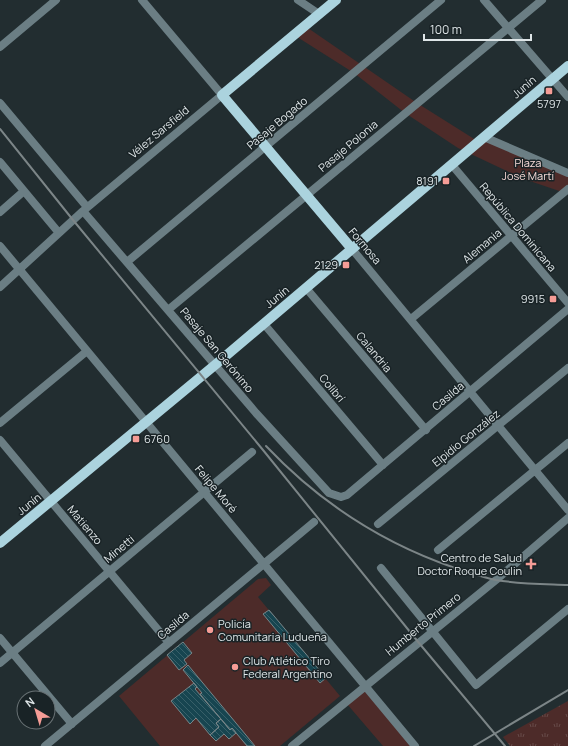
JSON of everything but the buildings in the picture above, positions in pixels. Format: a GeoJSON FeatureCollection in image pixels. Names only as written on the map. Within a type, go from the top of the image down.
{"type":"FeatureCollection","features":[{"type":"Feature","properties":{"kind":"main road","name":"Vélez Sarsfield"},"geometry":{"type":"LineString","coordinates":[[222,95],[336,0]]}},
{"type":"Feature","properties":{"kind":"main road","name":"Junín"},"geometry":{"type":"LineString","coordinates":[[1,541],[52,502],[568,66]]}},
{"type":"Feature","properties":{"kind":"main road","name":"Formosa"},"geometry":{"type":"LineString","coordinates":[[222,95],[352,249]]}},
{"type":"Feature","properties":{"kind":"street"},"geometry":{"type":"LineString","coordinates":[[0,47],[56,0]]}},
{"type":"Feature","properties":{"kind":"street","name":"Formosa"},"geometry":{"type":"LineString","coordinates":[[142,0],[222,95]]}},
{"type":"Feature","properties":{"kind":"street"},"geometry":{"type":"LineString","coordinates":[[298,0],[319,14]]}},
{"type":"Feature","properties":{"kind":"street","name":"Pasaje Bogado"},"geometry":{"type":"LineString","coordinates":[[127,262],[441,0]]}},
{"type":"Feature","properties":{"kind":"street"},"geometry":{"type":"LineString","coordinates":[[484,0],[568,97]]}},
{"type":"Feature","properties":{"kind":"street","name":"Pasaje Polonia"},"geometry":{"type":"LineString","coordinates":[[168,310],[542,0]]}},
{"type":"Feature","properties":{"kind":"street","name":"Vélez Sarsfield"},"geometry":{"type":"LineString","coordinates":[[0,287],[85,209],[222,95]]}},
{"type":"Feature","properties":{"kind":"street","name":"Pasaje San Gerónimo"},"geometry":{"type":"LineString","coordinates":[[0,102],[127,262],[256,413],[329,493],[340,497]]}},
{"type":"Feature","properties":{"kind":"street"},"geometry":{"type":"LineString","coordinates":[[484,137],[568,173]]}},
{"type":"Feature","properties":{"kind":"street"},"geometry":{"type":"LineString","coordinates":[[0,162],[59,232]]}},
{"type":"Feature","properties":{"kind":"street","name":"República Dominicana"},"geometry":{"type":"LineString","coordinates":[[452,165],[568,303]]}},
{"type":"Feature","properties":{"kind":"street","name":"Alemania"},"geometry":{"type":"LineString","coordinates":[[411,320],[568,189]]}},
{"type":"Feature","properties":{"kind":"street"},"geometry":{"type":"LineString","coordinates":[[0,212],[24,191]]}},
{"type":"Feature","properties":{"kind":"street","name":"Felipe Moré"},"geometry":{"type":"LineString","coordinates":[[0,246],[415,746]]}},
{"type":"Feature","properties":{"kind":"street","name":"Formosa"},"geometry":{"type":"LineString","coordinates":[[352,249],[568,510]]}},
{"type":"Feature","properties":{"kind":"street","name":"Calandria"},"geometry":{"type":"LineString","coordinates":[[306,288],[426,430]]}},
{"type":"Feature","properties":{"kind":"street","name":"Casilda"},"geometry":{"type":"LineString","coordinates":[[340,497],[347,495],[383,466],[568,308]]}},
{"type":"Feature","properties":{"kind":"street","name":"Colibrí"},"geometry":{"type":"LineString","coordinates":[[264,324],[383,466]]}},
{"type":"Feature","properties":{"kind":"street"},"geometry":{"type":"LineString","coordinates":[[0,423],[87,351]]}},
{"type":"Feature","properties":{"kind":"street","name":"Elpidio González"},"geometry":{"type":"LineString","coordinates":[[378,524],[568,368]]}},
{"type":"Feature","properties":{"kind":"street","name":"Matienzo"},"geometry":{"type":"LineString","coordinates":[[0,440],[169,642]]}},
{"type":"Feature","properties":{"kind":"street"},"geometry":{"type":"LineString","coordinates":[[438,550],[568,443]]}},
{"type":"Feature","properties":{"kind":"street","name":"Minetti"},"geometry":{"type":"LineString","coordinates":[[0,663],[252,452]]}},
{"type":"Feature","properties":{"kind":"street","name":"Humberto Primero"},"geometry":{"type":"LineString","coordinates":[[292,746],[568,518]]}},
{"type":"Feature","properties":{"kind":"street","name":"Casilda"},"geometry":{"type":"LineString","coordinates":[[45,746],[314,522]]}},
{"type":"Feature","properties":{"kind":"street"},"geometry":{"type":"LineString","coordinates":[[381,568],[476,685],[568,609]]}},
{"type":"Feature","properties":{"kind":"street"},"geometry":{"type":"LineString","coordinates":[[0,638],[72,724]]}},
{"type":"Feature","properties":{"kind":"green space","name":"Plaza José Martí"},"geometry":{"type":"Polygon","coordinates":[[[305,26],[417,103],[479,142],[484,137],[568,173],[568,194],[524,179],[458,148],[405,113],[354,73],[294,35],[305,26]]]}},
{"type":"Feature","properties":{"kind":"green space","name":"Club Atlético Tiro Federal Argentino"},"geometry":{"type":"Polygon","coordinates":[[[266,578],[271,585],[258,597],[340,696],[280,746],[160,746],[119,696],[258,579],[266,578]]]}},
{"type":"Feature","properties":{"kind":"green space"},"geometry":{"type":"Polygon","coordinates":[[[364,690],[411,746],[383,746],[347,704],[364,690]]]}},
{"type":"Feature","properties":{"kind":"green space"},"geometry":{"type":"Polygon","coordinates":[[[568,701],[568,746],[510,746],[503,737],[568,701]]]}},
{"type":"Feature","properties":{"kind":"railway"},"geometry":{"type":"LineString","coordinates":[[0,129],[419,643],[505,746]]}},
{"type":"Feature","properties":{"kind":"railway"},"geometry":{"type":"LineString","coordinates":[[266,446],[308,485],[353,519],[377,533],[428,558],[491,579],[523,583],[568,585]]}},
{"type":"Feature","properties":{"kind":"railway"},"geometry":{"type":"LineString","coordinates":[[474,746],[568,690]]}},
{"type":"Feature","properties":{"kind":"place","name":"5797"},"geometry":{"type":"Point","coordinates":[549,91]}},
{"type":"Feature","properties":{"kind":"place","name":"8191"},"geometry":{"type":"Point","coordinates":[446,181]}},
{"type":"Feature","properties":{"kind":"place","name":"2129"},"geometry":{"type":"Point","coordinates":[346,265]}},
{"type":"Feature","properties":{"kind":"place","name":"9915"},"geometry":{"type":"Point","coordinates":[553,299]}},
{"type":"Feature","properties":{"kind":"place","name":"6760"},"geometry":{"type":"Point","coordinates":[136,439]}},
{"type":"Feature","properties":{"kind":"place","name":"Centro de Salud Doctor Roque Coulin"},"geometry":{"type":"Point","coordinates":[531,564]}},
{"type":"Feature","properties":{"kind":"place","name":"Policía Comunitaria Ludueña"},"geometry":{"type":"Point","coordinates":[210,630]}},
{"type":"Feature","properties":{"kind":"place","name":"Club Atlético Tiro Federal Argentino"},"geometry":{"type":"Point","coordinates":[235,667]}}]}
